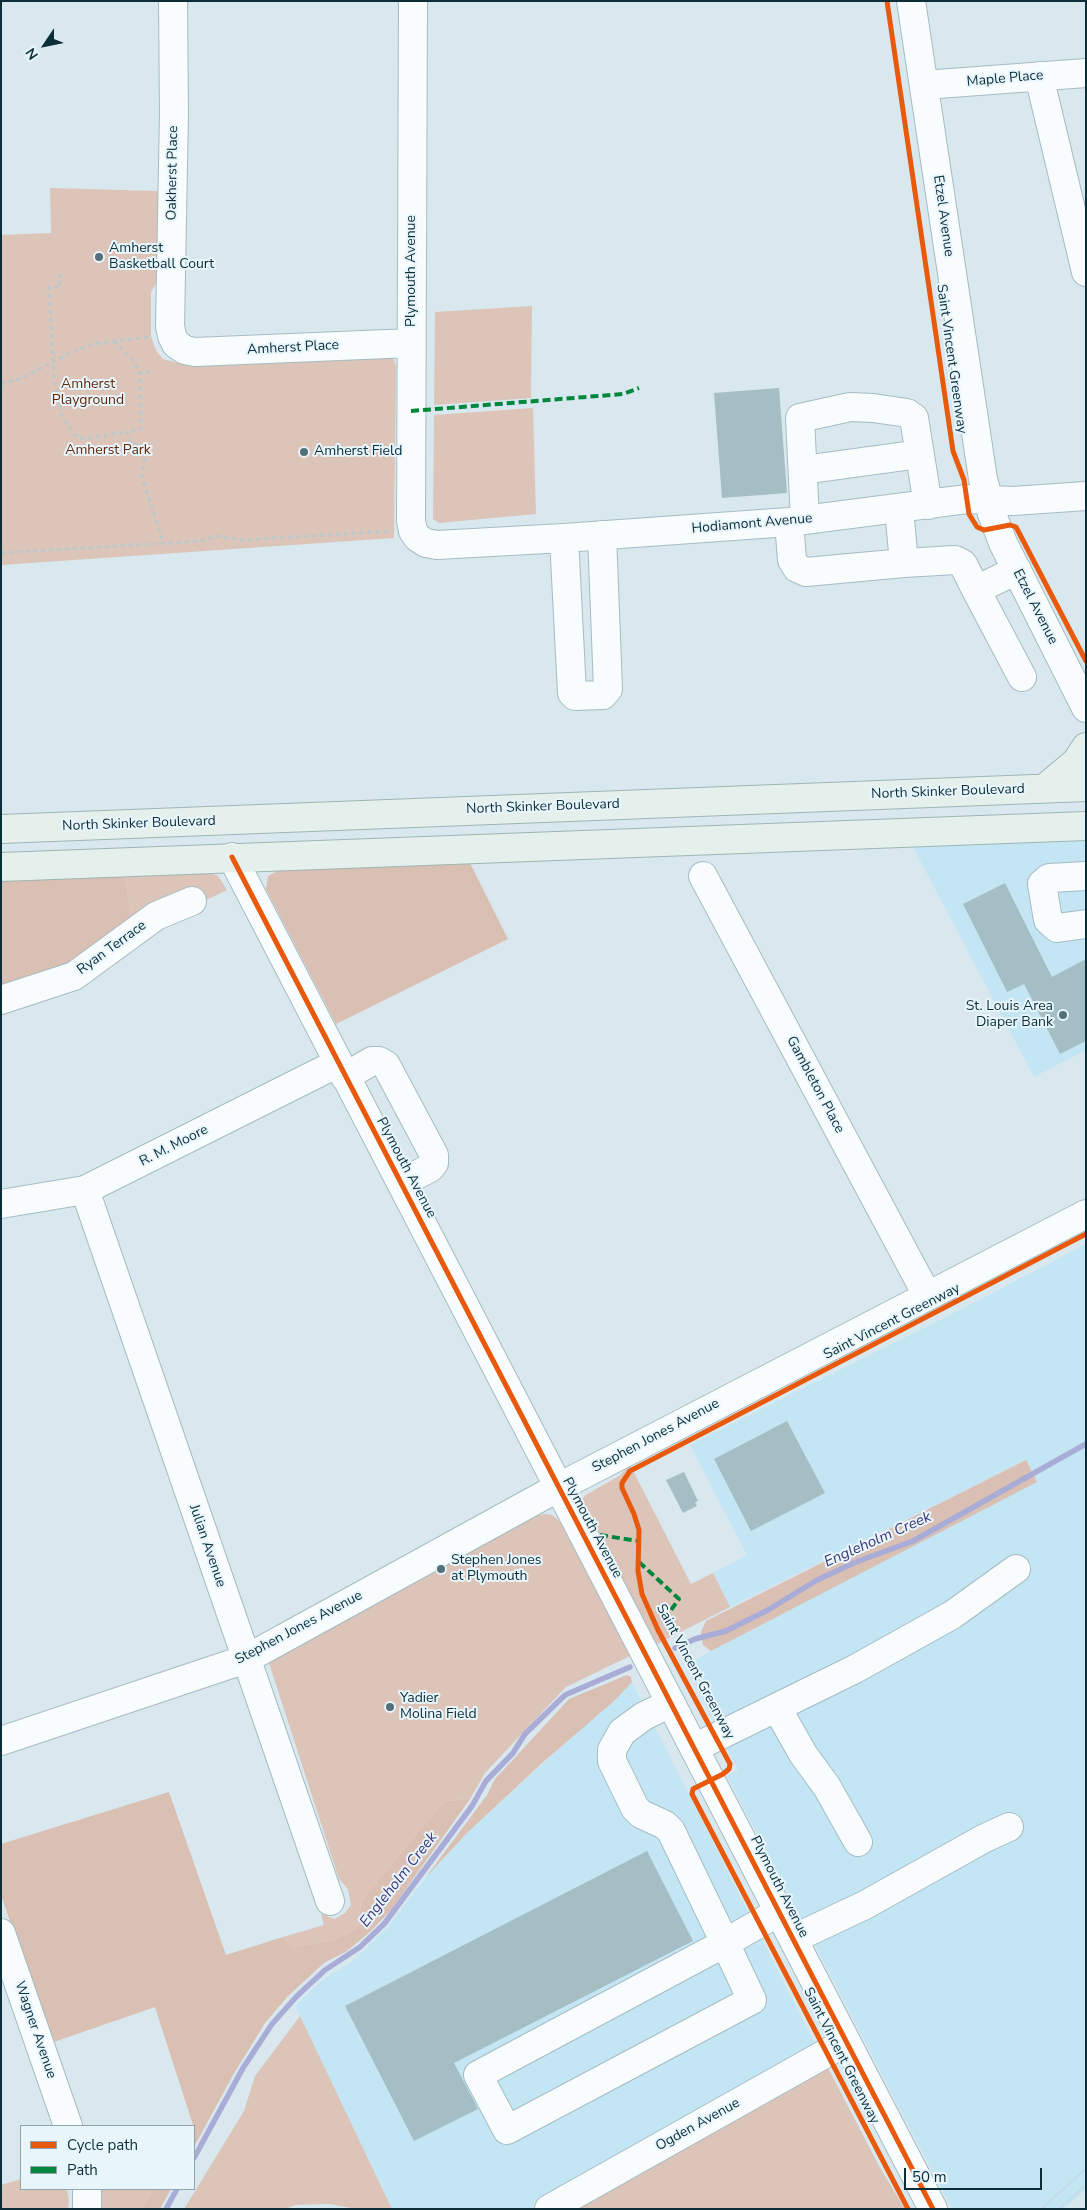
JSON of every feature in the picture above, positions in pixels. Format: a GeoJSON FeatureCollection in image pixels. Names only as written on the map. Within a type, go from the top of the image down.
{"type":"FeatureCollection","features":[{"type":"Feature","properties":{"kind":"main road"},"geometry":{"type":"LineString","coordinates":[[1045,788],[1076,762],[1086,747]]}},
{"type":"Feature","properties":{"kind":"main road","name":"North Skinker Boulevard"},"geometry":{"type":"LineString","coordinates":[[1,829],[1086,787]]}},
{"type":"Feature","properties":{"kind":"main road"},"geometry":{"type":"LineString","coordinates":[[1,867],[1086,826]]}},
{"type":"Feature","properties":{"kind":"street","name":"Oakherst Place"},"geometry":{"type":"LineString","coordinates":[[173,1],[174,113],[170,326],[176,344]]}},
{"type":"Feature","properties":{"kind":"street","name":"Etzel Avenue"},"geometry":{"type":"LineString","coordinates":[[911,1],[978,454],[988,500],[997,528],[1086,708]]}},
{"type":"Feature","properties":{"kind":"street","name":"Plymouth Avenue"},"geometry":{"type":"LineString","coordinates":[[410,3],[411,521],[413,531],[418,538]]}},
{"type":"Feature","properties":{"kind":"street","name":"Maple Place"},"geometry":{"type":"LineString","coordinates":[[924,85],[1086,73]]}},
{"type":"Feature","properties":{"kind":"street"},"geometry":{"type":"LineString","coordinates":[[1039,76],[1086,272]]}},
{"type":"Feature","properties":{"kind":"street","name":"Amherst Place"},"geometry":{"type":"LineString","coordinates":[[176,344],[184,350],[195,352],[411,342]]}},
{"type":"Feature","properties":{"kind":"street"},"geometry":{"type":"LineString","coordinates":[[928,505],[914,418],[907,413],[850,407],[800,418],[803,470],[792,560],[798,568],[806,572],[956,560],[963,564],[1022,677]]}},
{"type":"Feature","properties":{"kind":"street"},"geometry":{"type":"LineString","coordinates":[[803,470],[920,454]]}},
{"type":"Feature","properties":{"kind":"street","name":"Hodiamont Avenue"},"geometry":{"type":"LineString","coordinates":[[418,538],[426,544],[437,545],[564,538],[797,521],[957,500],[1013,501],[1086,496]]}},
{"type":"Feature","properties":{"kind":"street"},"geometry":{"type":"LineString","coordinates":[[899,509],[904,563]]}},
{"type":"Feature","properties":{"kind":"street"},"geometry":{"type":"LineString","coordinates":[[564,538],[571,690],[575,696],[603,695],[608,689],[602,535]]}},
{"type":"Feature","properties":{"kind":"street"},"geometry":{"type":"LineString","coordinates":[[976,590],[1017,570]]}},
{"type":"Feature","properties":{"kind":"street","name":"Plymouth Avenue"},"geometry":{"type":"LineString","coordinates":[[232,857],[933,2209]]}},
{"type":"Feature","properties":{"kind":"street","name":"Gambleton Place"},"geometry":{"type":"LineString","coordinates":[[703,876],[927,1295]]}},
{"type":"Feature","properties":{"kind":"street"},"geometry":{"type":"LineString","coordinates":[[1086,876],[1049,878],[1042,884],[1048,920],[1057,928],[1086,924]]}},
{"type":"Feature","properties":{"kind":"street","name":"Ryan Terrace"},"geometry":{"type":"LineString","coordinates":[[1,1000],[11,999],[74,976],[156,916],[192,901]]}},
{"type":"Feature","properties":{"kind":"street","name":"R. M. Moore"},"geometry":{"type":"LineString","coordinates":[[1,1204],[85,1190],[342,1070],[379,1061],[386,1065],[434,1155],[434,1162],[430,1168],[401,1183]]}},
{"type":"Feature","properties":{"kind":"street","name":"Julian Avenue"},"geometry":{"type":"LineString","coordinates":[[85,1190],[330,1901]]}},
{"type":"Feature","properties":{"kind":"street","name":"Stephen Jones Avenue"},"geometry":{"type":"LineString","coordinates":[[1,1741],[246,1659],[559,1487],[1086,1214]]}},
{"type":"Feature","properties":{"kind":"street"},"geometry":{"type":"LineString","coordinates":[[694,1748],[855,1669],[952,1615],[1016,1569]]}},
{"type":"Feature","properties":{"kind":"street"},"geometry":{"type":"LineString","coordinates":[[671,1703],[644,1716],[622,1732],[612,1750],[612,1761],[635,1808],[640,1814],[665,1825],[670,1831],[725,1943],[752,2000],[507,2130],[478,2075],[725,1943],[779,1912]]}},
{"type":"Feature","properties":{"kind":"street"},"geometry":{"type":"LineString","coordinates":[[777,1708],[802,1754],[827,1787],[858,1842]]}},
{"type":"Feature","properties":{"kind":"street"},"geometry":{"type":"LineString","coordinates":[[793,1939],[865,1905],[983,1839],[1009,1827]]}},
{"type":"Feature","properties":{"kind":"street","name":"Wagner Avenue"},"geometry":{"type":"LineString","coordinates":[[1,1934],[68,2125]]}},
{"type":"Feature","properties":{"kind":"street","name":"Ogden Avenue"},"geometry":{"type":"LineString","coordinates":[[550,2209],[846,2042]]}},
{"type":"Feature","properties":{"kind":"street"},"geometry":{"type":"LineString","coordinates":[[87,2190],[88,2209]]}},
{"type":"Feature","properties":{"kind":"path"},"geometry":{"type":"LineString","coordinates":[[62,276],[60,276],[60,287],[49,287],[53,362],[62,416],[66,425],[76,437],[92,439],[141,429],[143,404],[140,373],[129,355],[113,340]]}},
{"type":"Feature","properties":{"kind":"path"},"geometry":{"type":"LineString","coordinates":[[1,384],[22,378],[92,344],[149,337]]}},
{"type":"Feature","properties":{"kind":"path"},"geometry":{"type":"LineString","coordinates":[[140,373],[150,372]]}},
{"type":"Feature","properties":{"kind":"path"},"geometry":{"type":"LineString","coordinates":[[128,432],[131,444],[146,446],[142,478],[164,544]]}},
{"type":"Feature","properties":{"kind":"path"},"geometry":{"type":"LineString","coordinates":[[1,553],[164,544],[201,541],[217,536],[244,540],[391,531]]}},
{"type":"Feature","properties":{"kind":"path"},"geometry":{"type":"LineString","coordinates":[[658,1630],[671,1610]]}},
{"type":"Feature","properties":{"kind":"shaded area"},"geometry":{"type":"Polygon","coordinates":[[[1086,840],[1086,1050],[1034,1077],[912,845],[1086,840]]]}},
{"type":"Feature","properties":{"kind":"shaded area"},"geometry":{"type":"Polygon","coordinates":[[[470,863],[508,939],[336,1024],[266,889],[268,876],[279,870],[293,867],[470,863]]]}},
{"type":"Feature","properties":{"kind":"shaded area"},"geometry":{"type":"Polygon","coordinates":[[[125,876],[132,926],[57,971],[1,991],[1,881],[125,876]]]}},
{"type":"Feature","properties":{"kind":"shaded area"},"geometry":{"type":"Polygon","coordinates":[[[1086,1244],[1086,2189],[1064,2209],[952,2209],[727,1776],[738,1770],[686,1666],[711,1651],[1037,1481],[1026,1460],[730,1607],[713,1573],[747,1555],[690,1445],[964,1308],[1086,1244]]]}},
{"type":"Feature","properties":{"kind":"shaded area"},"geometry":{"type":"Polygon","coordinates":[[[1026,1460],[1037,1482],[711,1651],[703,1645],[701,1632],[706,1621],[1026,1460]]]}},
{"type":"Feature","properties":{"kind":"shaded area"},"geometry":{"type":"Polygon","coordinates":[[[627,1675],[631,1677],[632,1682],[614,1701],[541,1764],[467,1833],[426,1877],[487,1795],[495,1779],[569,1699],[627,1675]]]}},
{"type":"Feature","properties":{"kind":"shaded area"},"geometry":{"type":"Polygon","coordinates":[[[632,1682],[816,2046],[528,2209],[392,2209],[295,2006],[320,1982],[354,1960],[387,1928],[426,1877],[467,1833],[632,1682]]]}},
{"type":"Feature","properties":{"kind":"shaded area"},"geometry":{"type":"Polygon","coordinates":[[[169,1792],[226,1955],[283,1937],[292,1947],[334,1940],[358,1928],[361,1901],[444,1801],[470,1799],[391,1910],[370,1932],[347,1951],[324,1963],[288,1996],[265,2023],[233,2075],[195,2145],[195,2125],[193,2125],[155,2007],[51,2043],[1,1895],[1,1844],[169,1792]]]}},
{"type":"Feature","properties":{"kind":"shaded area"},"geometry":{"type":"Polygon","coordinates":[[[153,2190],[170,2190],[160,2209],[141,2209],[153,2190]]]}},
{"type":"Feature","properties":{"kind":"green space","name":"Amherst Park"},"geometry":{"type":"Polygon","coordinates":[[[50,188],[158,191],[158,280],[151,292],[151,337],[157,352],[163,359],[182,364],[384,355],[393,358],[396,366],[394,538],[1,565],[1,235],[51,233],[50,188]]]}},
{"type":"Feature","properties":{"kind":"green space"},"geometry":{"type":"Polygon","coordinates":[[[532,306],[531,398],[434,405],[435,312],[532,306]]]}},
{"type":"Feature","properties":{"kind":"green space"},"geometry":{"type":"Polygon","coordinates":[[[533,408],[536,514],[439,523],[433,519],[434,415],[533,408]]]}},
{"type":"Feature","properties":{"kind":"green space"},"geometry":{"type":"Polygon","coordinates":[[[210,873],[218,876],[227,890],[204,901],[132,926],[125,876],[210,873]]]}},
{"type":"Feature","properties":{"kind":"green space"},"geometry":{"type":"Polygon","coordinates":[[[630,1465],[691,1584],[713,1573],[730,1607],[655,1645],[582,1502],[584,1496],[619,1476],[630,1465]]]}},
{"type":"Feature","properties":{"kind":"green space"},"geometry":{"type":"Polygon","coordinates":[[[538,1515],[552,1515],[563,1524],[630,1656],[566,1687],[485,1773],[470,1799],[444,1801],[361,1901],[358,1928],[334,1940],[292,1947],[283,1937],[324,1925],[321,1914],[335,1919],[345,1913],[351,1905],[348,1889],[339,1879],[269,1663],[279,1651],[538,1515]]]}},
{"type":"Feature","properties":{"kind":"green space"},"geometry":{"type":"Polygon","coordinates":[[[300,2016],[392,2209],[356,2209],[330,2204],[296,2205],[285,2209],[184,2209],[244,2111],[255,2076],[300,2016]]]}},
{"type":"Feature","properties":{"kind":"green space"},"geometry":{"type":"Polygon","coordinates":[[[827,2066],[879,2166],[905,2209],[576,2209],[827,2066]]]}},
{"type":"Feature","properties":{"kind":"green space"},"geometry":{"type":"Polygon","coordinates":[[[20,2179],[20,2190],[67,2190],[68,2209],[1,2209],[1,2185],[20,2179]]]}},
{"type":"Feature","properties":{"kind":"green space"},"geometry":{"type":"Polygon","coordinates":[[[100,2190],[153,2190],[141,2209],[101,2209],[100,2190]]]}},
{"type":"Feature","properties":{"kind":"building"},"geometry":{"type":"Polygon","coordinates":[[[779,388],[787,493],[722,498],[714,393],[779,388]]]}},
{"type":"Feature","properties":{"kind":"building"},"geometry":{"type":"Polygon","coordinates":[[[1005,883],[1052,977],[1086,959],[1086,1041],[1060,1054],[1024,984],[1007,992],[963,904],[1005,883]]]}},
{"type":"Feature","properties":{"kind":"building"},"geometry":{"type":"Polygon","coordinates":[[[787,1421],[825,1493],[751,1531],[714,1459],[787,1421]]]}},
{"type":"Feature","properties":{"kind":"building"},"geometry":{"type":"Polygon","coordinates":[[[684,1472],[698,1501],[695,1502],[697,1506],[683,1513],[666,1480],[684,1472]]]}},
{"type":"Feature","properties":{"kind":"building"},"geometry":{"type":"Polygon","coordinates":[[[647,1851],[693,1941],[454,2063],[478,2109],[414,2141],[345,2006],[647,1851]]]}},
{"type":"Feature","properties":{"kind":"waterway","name":"Engleholm Creek"},"geometry":{"type":"LineString","coordinates":[[675,1648],[695,1639],[726,1631],[768,1610],[817,1580],[856,1562],[913,1541],[1086,1444]]}},
{"type":"Feature","properties":{"kind":"waterway","name":"Engleholm Creek"},"geometry":{"type":"LineString","coordinates":[[195,2156],[243,2068],[272,2024],[297,1996],[325,1970],[360,1947],[384,1924],[472,1806],[486,1781],[513,1753],[525,1734],[565,1695],[630,1667]]}},
{"type":"Feature","properties":{"kind":"waterway","name":"Engleholm Creek"},"geometry":{"type":"LineString","coordinates":[[166,2209],[176,2190]]}},
{"type":"Feature","properties":{"kind":"tram line"},"geometry":{"type":"LineString","coordinates":[[1041,2209],[1086,2169]]}},
{"type":"Feature","properties":{"kind":"tram line"},"geometry":{"type":"LineString","coordinates":[[1059,2209],[1086,2185]]}},
{"type":"Feature","properties":{"kind":"marked path"},"geometry":{"type":"LineString","coordinates":[[411,411],[623,394],[639,388]]}},
{"type":"Feature","properties":{"kind":"marked path"},"geometry":{"type":"LineString","coordinates":[[600,1535],[638,1541]]}},
{"type":"Feature","properties":{"kind":"marked path"},"geometry":{"type":"LineString","coordinates":[[639,1562],[679,1599],[671,1610]]}},
{"type":"Feature","properties":{"kind":"cycle path","name":"Saint Vincent Greenway"},"geometry":{"type":"LineString","coordinates":[[887,1],[953,451],[964,480],[969,514],[977,527],[984,530],[1010,525],[1016,527],[1086,661]]}},
{"type":"Feature","properties":{"kind":"cycle path","name":"Saint Vincent Greenway"},"geometry":{"type":"LineString","coordinates":[[232,857],[933,2209]]}},
{"type":"Feature","properties":{"kind":"cycle path","name":"Saint Vincent Greenway"},"geometry":{"type":"LineString","coordinates":[[908,2209],[692,1794],[693,1789],[723,1774],[729,1769],[730,1764],[658,1630],[642,1594],[638,1571],[639,1530],[622,1488],[622,1483],[630,1471],[1086,1234]]}},
{"type":"Feature","properties":{"kind":"place","name":"Amherst Basketball Court"},"geometry":{"type":"Point","coordinates":[99,257]}},
{"type":"Feature","properties":{"kind":"place","name":"Amherst Field"},"geometry":{"type":"Point","coordinates":[304,452]}},
{"type":"Feature","properties":{"kind":"place","name":"St. Louis Area Diaper Bank"},"geometry":{"type":"Point","coordinates":[1063,1015]}},
{"type":"Feature","properties":{"kind":"place","name":"Stephen Jones at Plymouth"},"geometry":{"type":"Point","coordinates":[441,1569]}},
{"type":"Feature","properties":{"kind":"place","name":"Yadier Molina Field"},"geometry":{"type":"Point","coordinates":[390,1707]}},
{"type":"Feature","properties":{"kind":"park label","name":"Amherst Playground"},"geometry":{"type":"Point","coordinates":[88,394]}}]}
